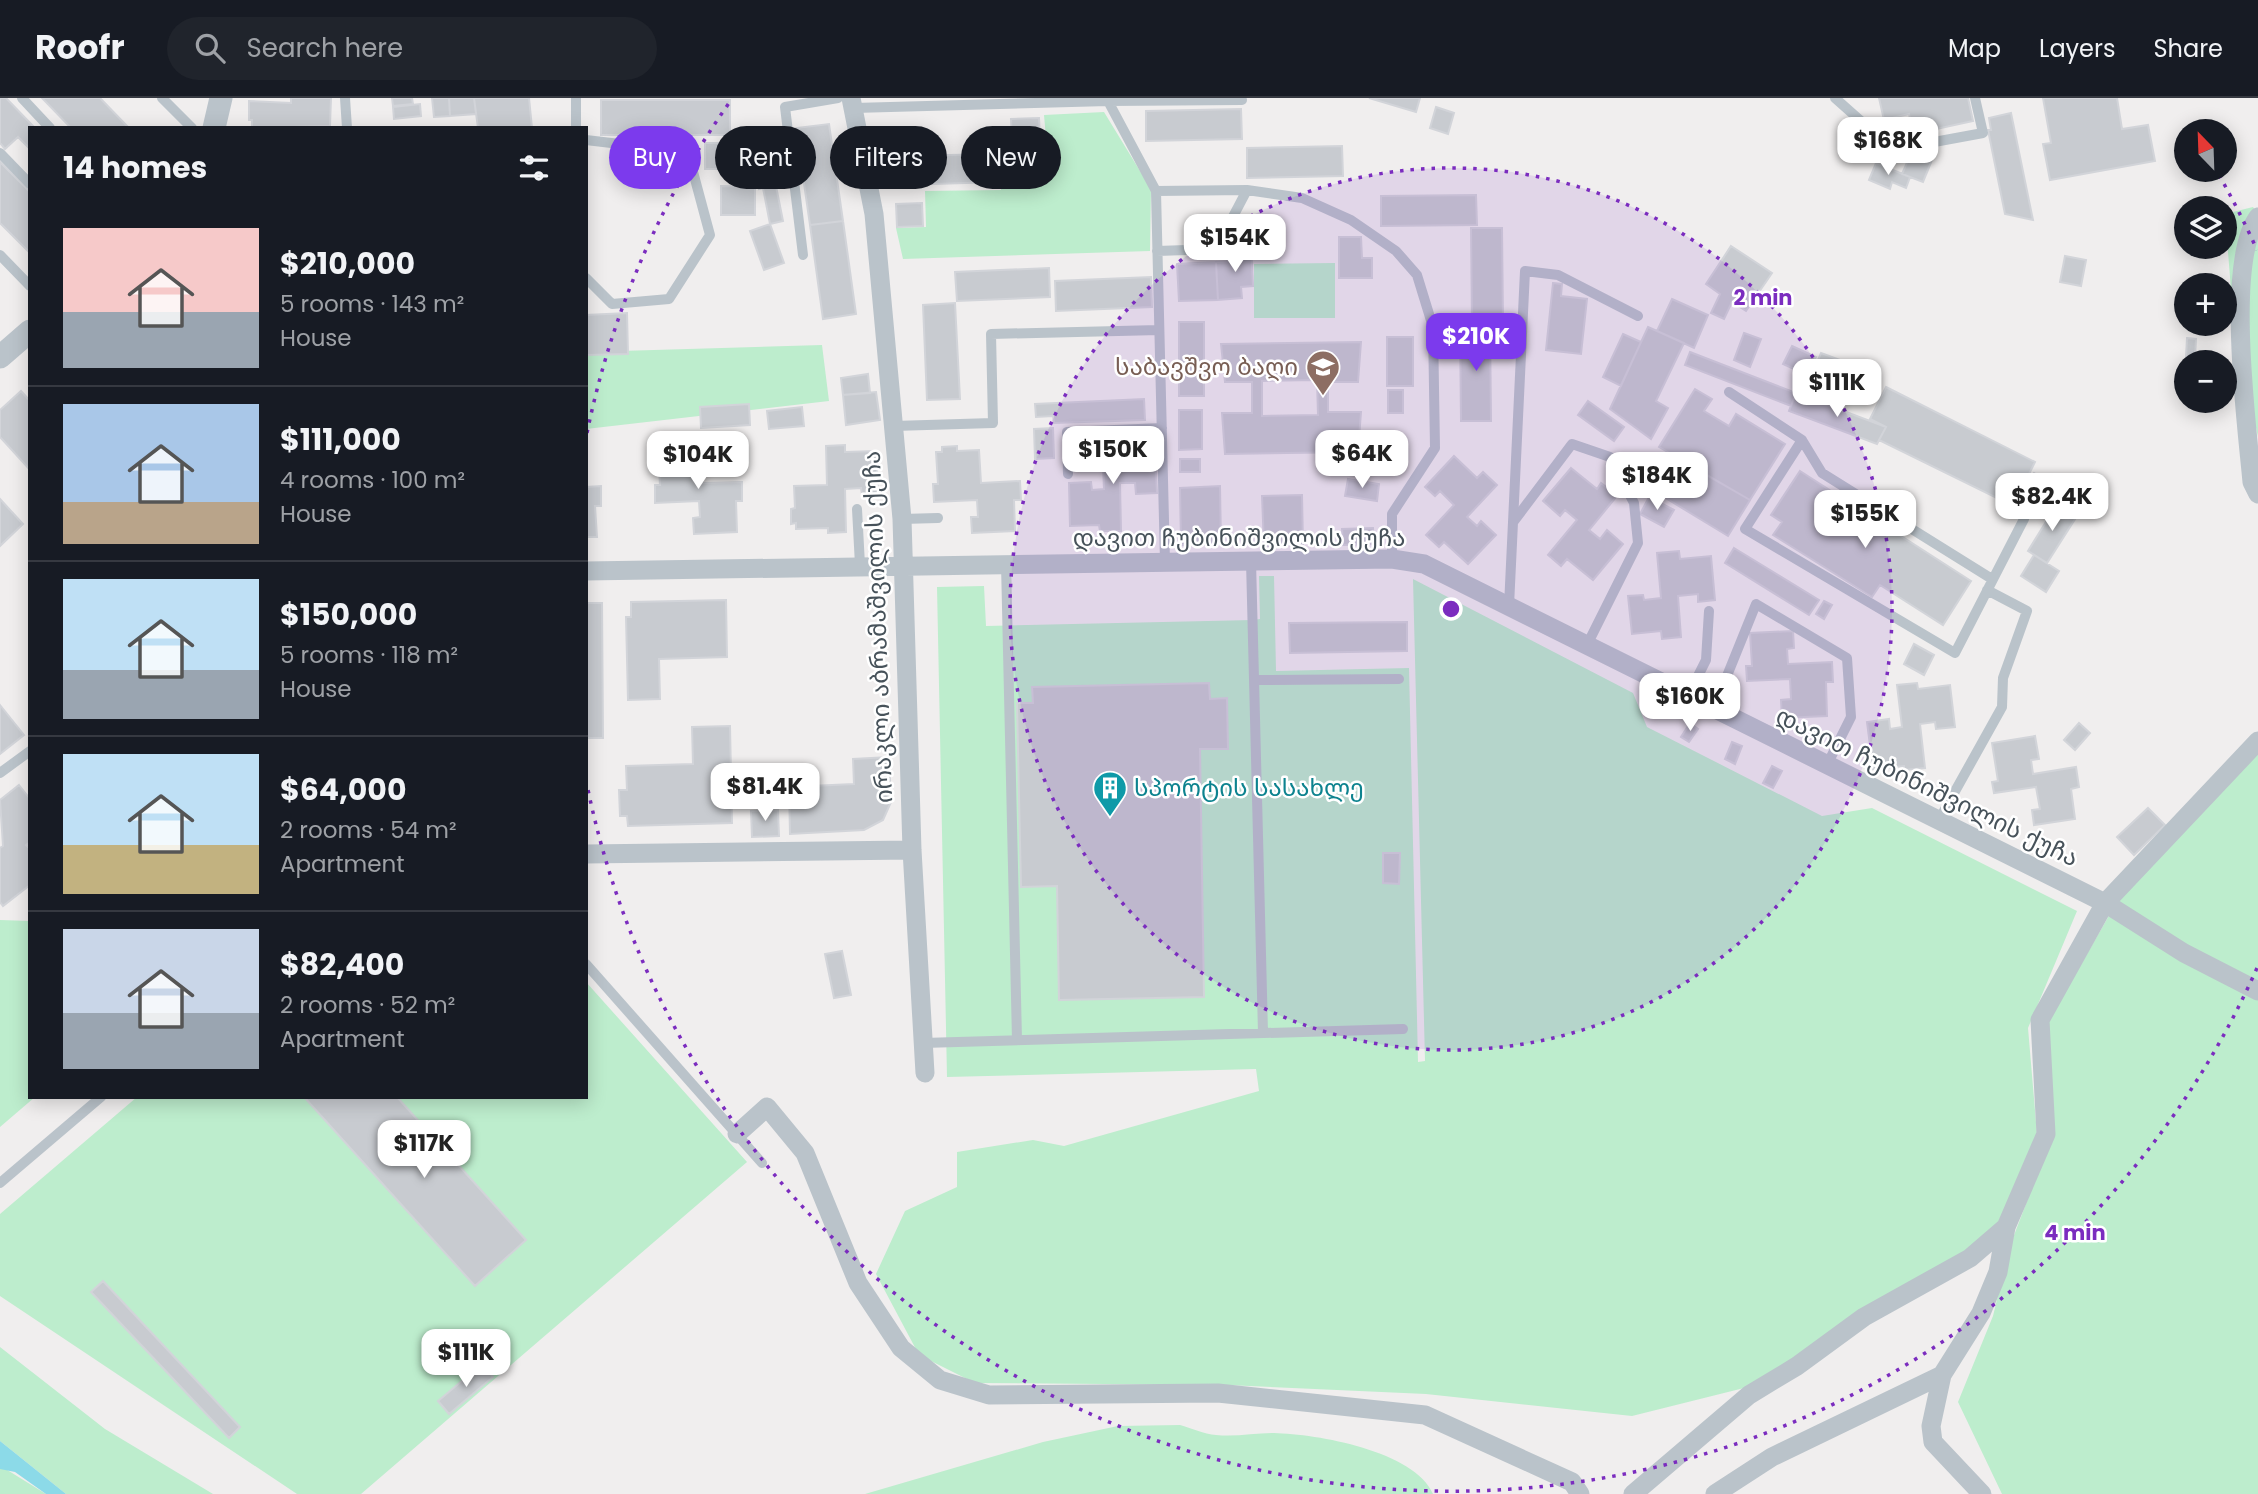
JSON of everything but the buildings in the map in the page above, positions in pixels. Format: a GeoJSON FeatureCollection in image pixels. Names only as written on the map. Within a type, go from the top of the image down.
{"type":"FeatureCollection","features":[{"type":"Feature","properties":{"kind":"street"},"geometry":{"type":"LineString","coordinates":[[214,126],[221,98]]}},
{"type":"Feature","properties":{"kind":"street","name":"ირაკლი აბრამაშვილის ქუჩა"},"geometry":{"type":"LineString","coordinates":[[847,102],[874,214],[902,519],[912,850],[925,1073]]}},
{"type":"Feature","properties":{"kind":"street"},"geometry":{"type":"LineString","coordinates":[[2258,217],[2243,256],[2241,362],[2252,482],[2258,494]]}},
{"type":"Feature","properties":{"kind":"street"},"geometry":{"type":"LineString","coordinates":[[0,357],[28,336]]}},
{"type":"Feature","properties":{"kind":"street","name":"დავით ჩუბინიშვილის ქუჩა"},"geometry":{"type":"LineString","coordinates":[[588,570],[1392,559],[1424,564],[2105,903],[2184,953],[2258,991]]}},
{"type":"Feature","properties":{"kind":"street"},"geometry":{"type":"LineString","coordinates":[[1982,1494],[1933,1442],[1931,1426],[1942,1375],[1981,1313],[1998,1272],[2006,1227],[2046,1134],[2040,1020],[2105,903],[2258,741]]}},
{"type":"Feature","properties":{"kind":"street"},"geometry":{"type":"LineString","coordinates":[[588,854],[912,850]]}},
{"type":"Feature","properties":{"kind":"street"},"geometry":{"type":"LineString","coordinates":[[737,1134],[766,1107],[805,1153],[858,1283],[901,1348],[940,1380],[989,1395],[1218,1393],[1425,1415],[1572,1482],[1580,1494]]}},
{"type":"Feature","properties":{"kind":"street"},"geometry":{"type":"LineString","coordinates":[[1633,1494],[1749,1395],[1797,1366],[1864,1317],[1970,1258],[2006,1227]]}},
{"type":"Feature","properties":{"kind":"street"},"geometry":{"type":"LineString","coordinates":[[1715,1494],[1772,1457],[1942,1375]]}},
{"type":"Feature","properties":{"kind":"lane"},"geometry":{"type":"LineString","coordinates":[[22,98],[48,126]]}},
{"type":"Feature","properties":{"kind":"lane"},"geometry":{"type":"LineString","coordinates":[[162,98],[190,126]]}},
{"type":"Feature","properties":{"kind":"lane"},"geometry":{"type":"LineString","coordinates":[[345,98],[347,126]]}},
{"type":"Feature","properties":{"kind":"lane"},"geometry":{"type":"LineString","coordinates":[[576,98],[576,126]]}},
{"type":"Feature","properties":{"kind":"lane"},"geometry":{"type":"LineString","coordinates":[[1835,98],[1871,130],[1918,145],[1983,133],[1975,98]]}},
{"type":"Feature","properties":{"kind":"lane"},"geometry":{"type":"LineString","coordinates":[[803,255],[785,107],[847,102],[1242,100]]}},
{"type":"Feature","properties":{"kind":"lane"},"geometry":{"type":"LineString","coordinates":[[1108,101],[1156,191],[1165,562]]}},
{"type":"Feature","properties":{"kind":"lane"},"geometry":{"type":"LineString","coordinates":[[588,140],[679,151],[692,167],[710,234],[669,299],[612,304],[588,280]]}},
{"type":"Feature","properties":{"kind":"lane"},"geometry":{"type":"LineString","coordinates":[[0,153],[28,182]]}},
{"type":"Feature","properties":{"kind":"lane"},"geometry":{"type":"LineString","coordinates":[[1156,191],[1247,190],[1302,198],[1326,208],[1396,251],[1417,275],[1433,327],[1435,448],[1392,514],[1392,559]]}},
{"type":"Feature","properties":{"kind":"lane"},"geometry":{"type":"LineString","coordinates":[[1157,251],[1216,248],[1247,190]]}},
{"type":"Feature","properties":{"kind":"lane"},"geometry":{"type":"LineString","coordinates":[[0,255],[28,284]]}},
{"type":"Feature","properties":{"kind":"lane"},"geometry":{"type":"LineString","coordinates":[[1509,606],[1525,271],[1558,275],[1638,316]]}},
{"type":"Feature","properties":{"kind":"lane"},"geometry":{"type":"LineString","coordinates":[[894,426],[993,423],[991,334],[1159,330]]}},
{"type":"Feature","properties":{"kind":"lane"},"geometry":{"type":"LineString","coordinates":[[1730,392],[1802,440],[1822,473],[1992,579]]}},
{"type":"Feature","properties":{"kind":"lane"},"geometry":{"type":"LineString","coordinates":[[1068,474],[1067,432],[1162,428]]}},
{"type":"Feature","properties":{"kind":"lane"},"geometry":{"type":"LineString","coordinates":[[1802,440],[1745,529],[1955,653],[2024,519]]}},
{"type":"Feature","properties":{"kind":"lane"},"geometry":{"type":"LineString","coordinates":[[1514,521],[1572,444],[1610,457],[1634,503],[1638,543],[1587,645]]}},
{"type":"Feature","properties":{"kind":"lane"},"geometry":{"type":"LineString","coordinates":[[857,509],[860,565]]}},
{"type":"Feature","properties":{"kind":"lane"},"geometry":{"type":"LineString","coordinates":[[902,519],[938,518]]}},
{"type":"Feature","properties":{"kind":"lane"},"geometry":{"type":"LineString","coordinates":[[1251,561],[1263,1033]]}},
{"type":"Feature","properties":{"kind":"lane"},"geometry":{"type":"LineString","coordinates":[[1006,563],[1017,1040]]}},
{"type":"Feature","properties":{"kind":"lane"},"geometry":{"type":"LineString","coordinates":[[1939,820],[2002,708],[2003,678],[2027,611],[1987,590]]}},
{"type":"Feature","properties":{"kind":"lane"},"geometry":{"type":"LineString","coordinates":[[1714,708],[1756,604],[1847,658],[1851,717],[1827,765]]}},
{"type":"Feature","properties":{"kind":"lane"},"geometry":{"type":"LineString","coordinates":[[1688,695],[1706,660],[1709,611]]}},
{"type":"Feature","properties":{"kind":"lane"},"geometry":{"type":"LineString","coordinates":[[1254,680],[1399,678]]}},
{"type":"Feature","properties":{"kind":"lane"},"geometry":{"type":"LineString","coordinates":[[0,773],[28,752]]}},
{"type":"Feature","properties":{"kind":"lane"},"geometry":{"type":"LineString","coordinates":[[588,966],[762,1163]]}},
{"type":"Feature","properties":{"kind":"lane"},"geometry":{"type":"LineString","coordinates":[[923,1043],[1403,1029]]}},
{"type":"Feature","properties":{"kind":"lane"},"geometry":{"type":"LineString","coordinates":[[0,1183],[99,1099]]}},
{"type":"Feature","properties":{"kind":"green space"},"geometry":{"type":"Polygon","coordinates":[[[1104,112],[1151,189],[1150,251],[903,259],[896,228],[926,227],[925,191],[1061,189],[1061,126],[1045,126],[1044,115],[1104,112]]]}},
{"type":"Feature","properties":{"kind":"green space"},"geometry":{"type":"Polygon","coordinates":[[[2253,207],[2258,215],[2258,437],[2237,335],[2237,273],[2230,273],[2229,259],[2237,259],[2237,211],[2253,207]]]}},
{"type":"Feature","properties":{"kind":"green space"},"geometry":{"type":"Polygon","coordinates":[[[1335,263],[1335,318],[1254,318],[1254,264],[1335,263]]]}},
{"type":"Feature","properties":{"kind":"green space"},"geometry":{"type":"Polygon","coordinates":[[[822,345],[829,401],[588,429],[588,352],[822,345]]]}},
{"type":"Feature","properties":{"kind":"green space"},"geometry":{"type":"Polygon","coordinates":[[[1259,576],[1274,576],[1276,671],[1409,668],[1418,1062],[1425,1061],[1413,579],[1633,693],[1647,727],[1822,816],[1872,808],[2077,911],[2028,1028],[2037,1134],[1999,1222],[1967,1256],[1744,1388],[1632,1416],[1426,1394],[1227,1385],[975,1383],[919,1355],[876,1274],[905,1211],[957,1187],[957,1152],[1033,1140],[1064,1146],[1259,1091],[1256,1069],[947,1077],[937,587],[984,586],[986,626],[1253,620],[1260,619],[1259,576]]]}},
{"type":"Feature","properties":{"kind":"green space"},"geometry":{"type":"Polygon","coordinates":[[[2258,751],[2258,1494],[2002,1494],[1958,1402],[1993,1316],[2011,1243],[2054,1131],[2048,1022],[2134,872],[2258,751]]]}},
{"type":"Feature","properties":{"kind":"green space"},"geometry":{"type":"Polygon","coordinates":[[[0,920],[28,921],[28,1099],[33,1099],[0,1127],[0,920]]]}},
{"type":"Feature","properties":{"kind":"green space"},"geometry":{"type":"Polygon","coordinates":[[[588,984],[747,1162],[361,1494],[297,1494],[0,1296],[0,1214],[135,1099],[588,1099],[588,984]]]}},
{"type":"Feature","properties":{"kind":"green space"},"geometry":{"type":"Polygon","coordinates":[[[0,1347],[105,1429],[213,1494],[66,1494],[0,1441],[0,1347]]]}},
{"type":"Feature","properties":{"kind":"green space"},"geometry":{"type":"Polygon","coordinates":[[[1180,1425],[1216,1435],[1274,1433],[1338,1441],[1386,1456],[1407,1466],[1423,1479],[1433,1494],[865,1494],[1043,1442],[1118,1426],[1180,1425]]]}},
{"type":"Feature","properties":{"kind":"green space"},"geometry":{"type":"Polygon","coordinates":[[[4,1468],[46,1494],[0,1494],[0,1469],[4,1468]]]}},
{"type":"Feature","properties":{"kind":"water"},"geometry":{"type":"Polygon","coordinates":[[[0,1441],[66,1494],[46,1494],[15,1472],[0,1469],[0,1441]]]}},
{"type":"Feature","properties":{"kind":"place","name":"საბავშვო ბაღი"},"geometry":{"type":"Point","coordinates":[1323,397]}},
{"type":"Feature","properties":{"kind":"place","name":"სპორტის სასახლე"},"geometry":{"type":"Point","coordinates":[1110,818]}}]}
